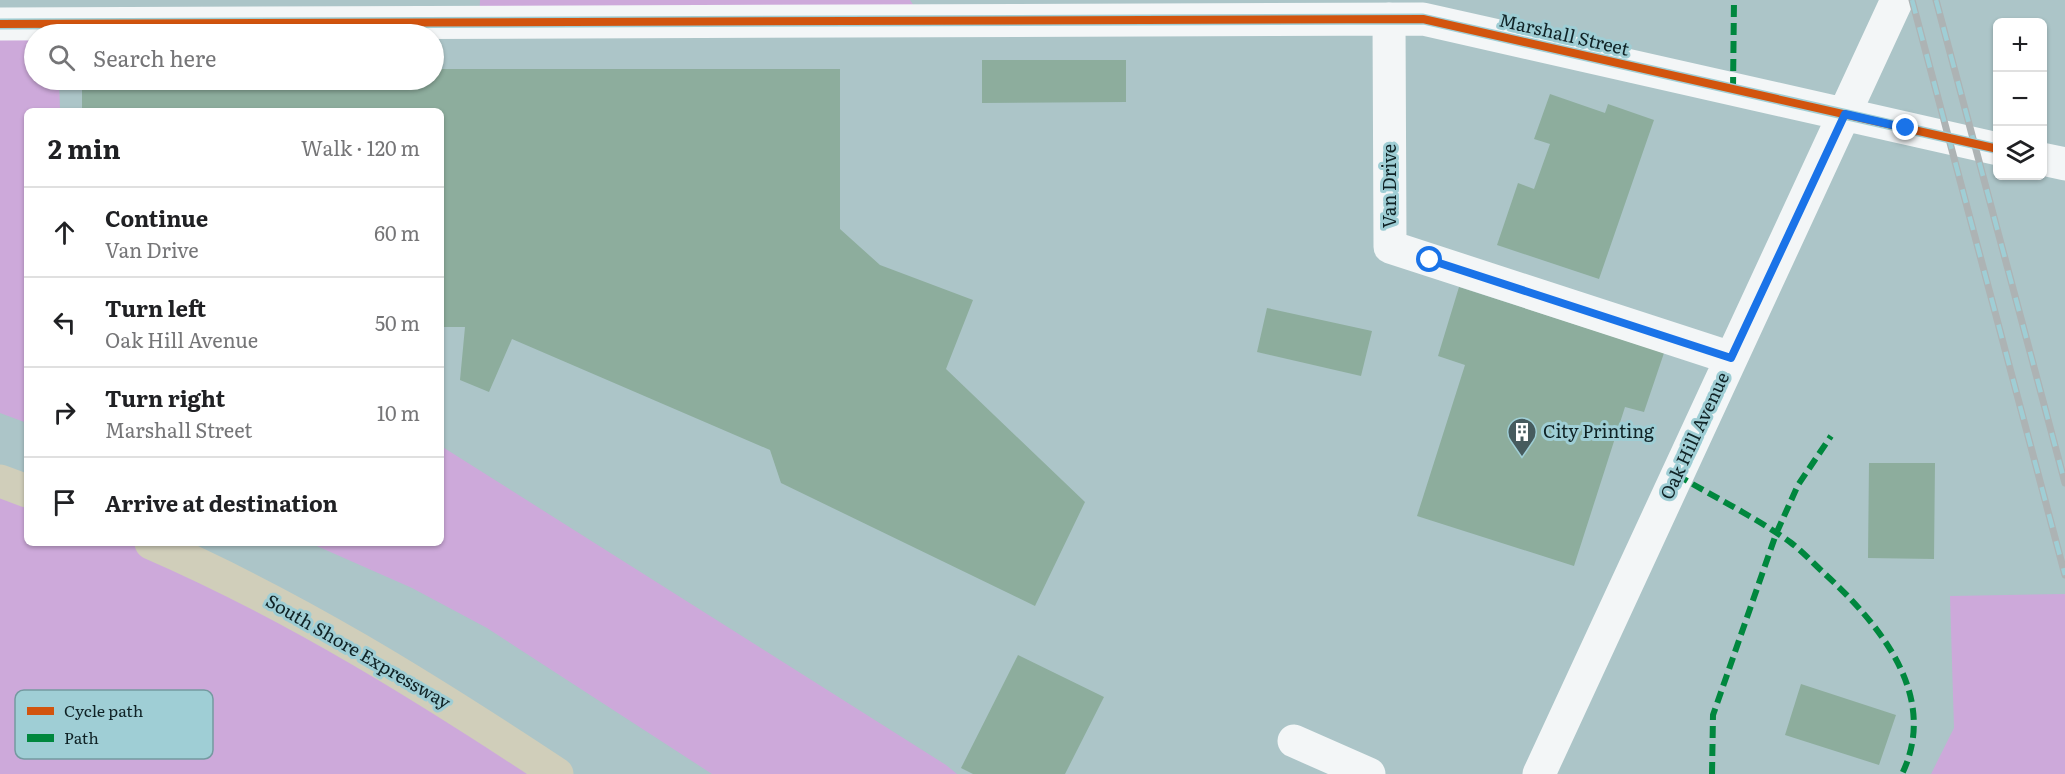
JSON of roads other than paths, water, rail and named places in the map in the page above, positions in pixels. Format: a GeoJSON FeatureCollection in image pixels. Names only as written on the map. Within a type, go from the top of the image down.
{"type":"FeatureCollection","features":[{"type":"Feature","properties":{"kind":"highway"},"geometry":{"type":"LineString","coordinates":[[0,481],[24,490]]}},
{"type":"Feature","properties":{"kind":"highway","name":"South Shore Expressway"},"geometry":{"type":"LineString","coordinates":[[157,546],[312,622],[465,714],[557,774]]}},
{"type":"Feature","properties":{"kind":"street","name":"Oak Hill Avenue"},"geometry":{"type":"LineString","coordinates":[[1539,774],[1897,0]]}},
{"type":"Feature","properties":{"kind":"street","name":"Marshall Street"},"geometry":{"type":"LineString","coordinates":[[0,24],[1170,10],[1389,19],[1423,9],[1845,114],[1993,148]]}},
{"type":"Feature","properties":{"kind":"street","name":"Van Drive"},"geometry":{"type":"LineString","coordinates":[[1389,19],[1390,247],[1731,358]]}},
{"type":"Feature","properties":{"kind":"street"},"geometry":{"type":"LineString","coordinates":[[2047,160],[2065,164]]}},
{"type":"Feature","properties":{"kind":"street"},"geometry":{"type":"LineString","coordinates":[[1294,741],[1369,774]]}},
{"type":"Feature","properties":{"kind":"railway"},"geometry":{"type":"LineString","coordinates":[[1912,0],[2065,575]]}},
{"type":"Feature","properties":{"kind":"railway"},"geometry":{"type":"LineString","coordinates":[[1936,0],[2065,483]]}},
{"type":"Feature","properties":{"kind":"place","name":"City Printing"},"geometry":{"type":"Point","coordinates":[1522,458]}}]}
